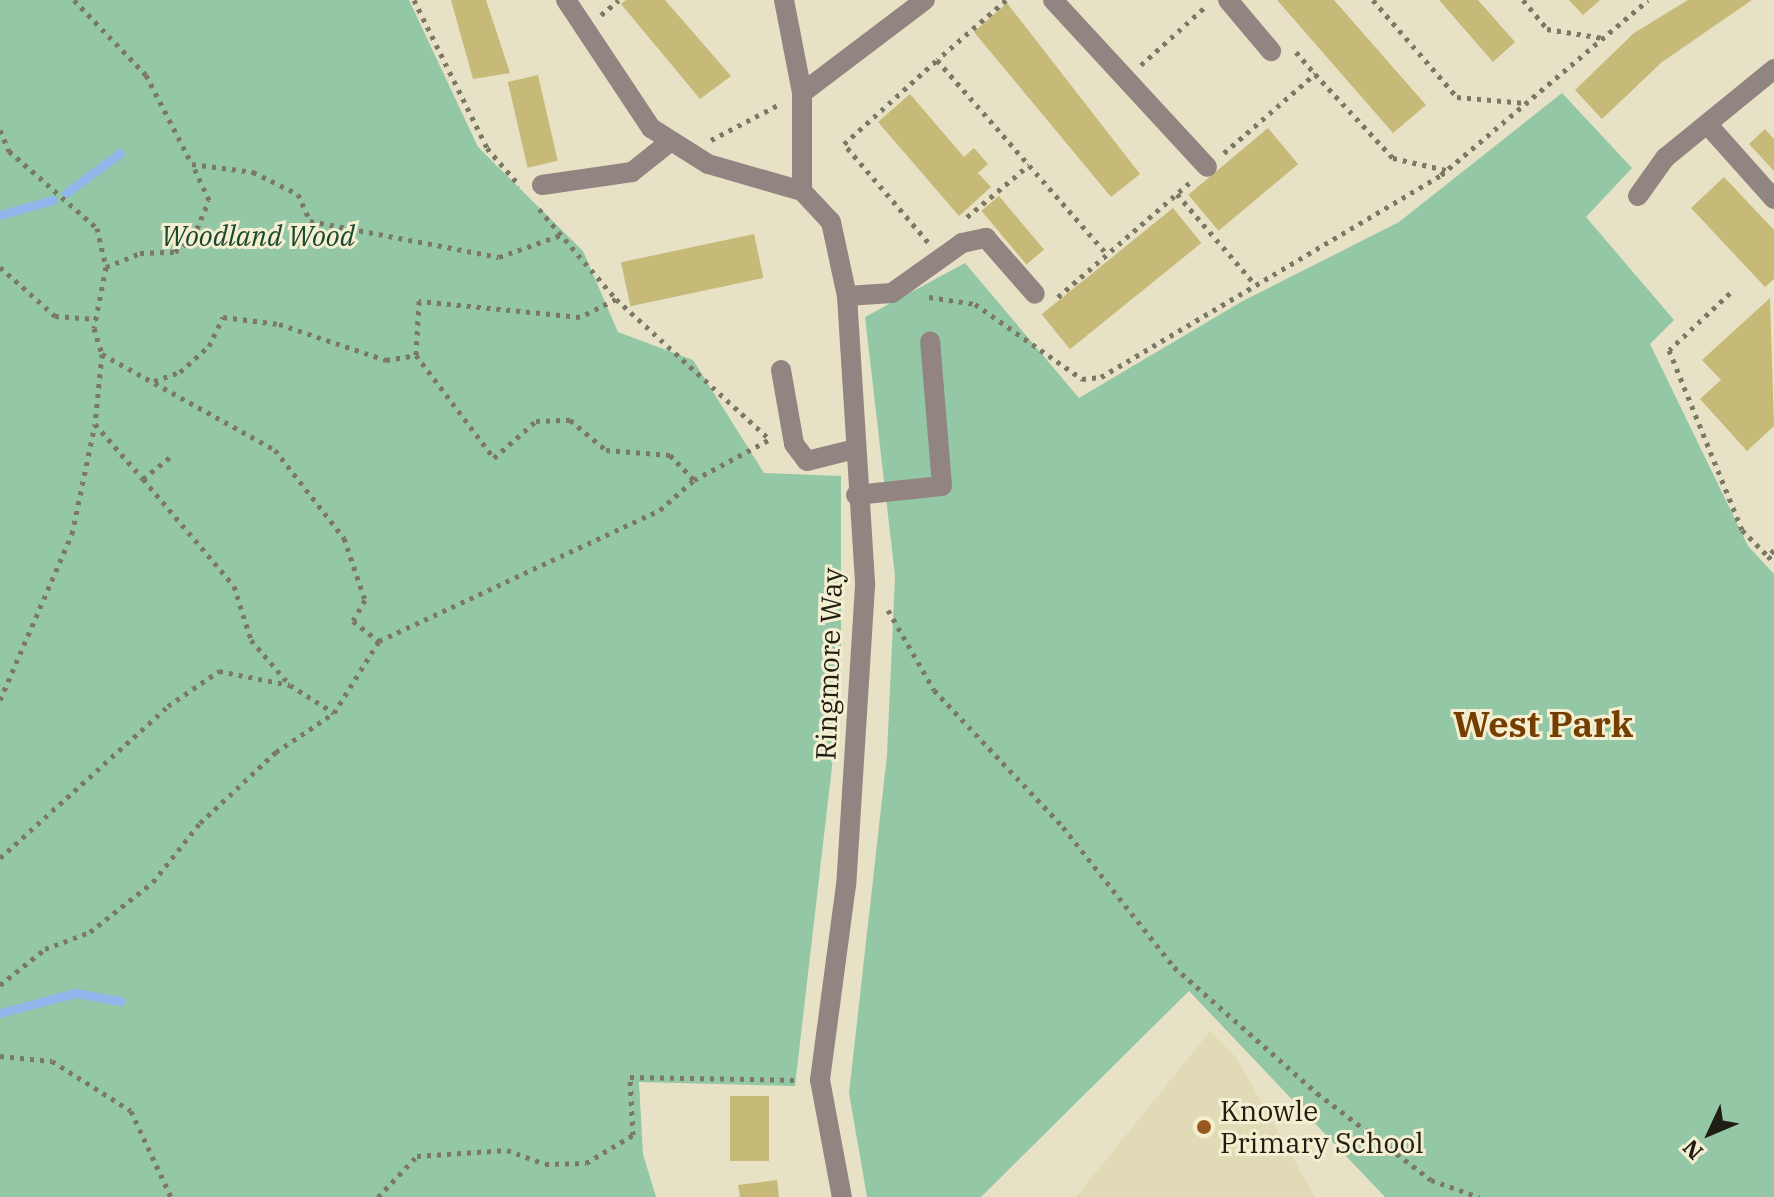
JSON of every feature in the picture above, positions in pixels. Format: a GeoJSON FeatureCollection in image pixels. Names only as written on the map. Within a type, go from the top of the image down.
{"type":"FeatureCollection","features":[{"type":"Feature","properties":{"kind":"street"},"geometry":{"type":"LineString","coordinates":[[566,0],[600,61],[651,128],[708,164],[802,191],[802,93],[784,0]]}},
{"type":"Feature","properties":{"kind":"street"},"geometry":{"type":"LineString","coordinates":[[802,93],[925,0]]}},
{"type":"Feature","properties":{"kind":"street"},"geometry":{"type":"LineString","coordinates":[[1053,0],[1207,167]]}},
{"type":"Feature","properties":{"kind":"street"},"geometry":{"type":"LineString","coordinates":[[1228,0],[1271,51]]}},
{"type":"Feature","properties":{"kind":"street"},"geometry":{"type":"LineString","coordinates":[[1638,196],[1665,158],[1774,69]]}},
{"type":"Feature","properties":{"kind":"street"},"geometry":{"type":"LineString","coordinates":[[1708,125],[1774,199]]}},
{"type":"Feature","properties":{"kind":"street"},"geometry":{"type":"LineString","coordinates":[[534,190],[632,172],[680,146]]}},
{"type":"Feature","properties":{"kind":"street","name":"Ringmore Way"},"geometry":{"type":"LineString","coordinates":[[802,191],[831,222],[847,296],[851,450],[863,567],[846,885],[820,1080],[842,1197]]}},
{"type":"Feature","properties":{"kind":"street"},"geometry":{"type":"LineString","coordinates":[[847,296],[892,293],[938,253],[986,238],[1035,294]]}},
{"type":"Feature","properties":{"kind":"street"},"geometry":{"type":"LineString","coordinates":[[856,495],[942,486],[930,341]]}},
{"type":"Feature","properties":{"kind":"street"},"geometry":{"type":"LineString","coordinates":[[781,370],[794,444],[807,461],[851,450]]}},
{"type":"Feature","properties":{"kind":"path"},"geometry":{"type":"LineString","coordinates":[[74,0],[146,75],[209,200],[193,238],[175,252],[140,253],[106,267]]}},
{"type":"Feature","properties":{"kind":"path"},"geometry":{"type":"LineString","coordinates":[[414,0],[487,148],[534,190]]}},
{"type":"Feature","properties":{"kind":"path"},"geometry":{"type":"LineString","coordinates":[[944,236],[938,253],[844,144],[1006,0]]}},
{"type":"Feature","properties":{"kind":"path"},"geometry":{"type":"LineString","coordinates":[[1125,79],[1213,0]]}},
{"type":"Feature","properties":{"kind":"path"},"geometry":{"type":"LineString","coordinates":[[1373,0],[1457,97],[1527,103]]}},
{"type":"Feature","properties":{"kind":"path"},"geometry":{"type":"LineString","coordinates":[[1523,0],[1547,29],[1604,38]]}},
{"type":"Feature","properties":{"kind":"path"},"geometry":{"type":"LineString","coordinates":[[918,295],[975,304],[1082,379],[1101,377],[1252,281],[1447,170],[1648,0]]}},
{"type":"Feature","properties":{"kind":"path"},"geometry":{"type":"LineString","coordinates":[[937,60],[1107,254]]}},
{"type":"Feature","properties":{"kind":"path"},"geometry":{"type":"LineString","coordinates":[[1035,294],[1045,307],[1315,74],[1393,158],[1447,170]]}},
{"type":"Feature","properties":{"kind":"path"},"geometry":{"type":"LineString","coordinates":[[680,146],[802,93]]}},
{"type":"Feature","properties":{"kind":"path"},"geometry":{"type":"LineString","coordinates":[[0,130],[9,151],[97,228],[106,267],[96,319],[102,354],[95,424],[72,534],[0,700]]}},
{"type":"Feature","properties":{"kind":"path"},"geometry":{"type":"LineString","coordinates":[[192,164],[253,172],[298,194],[310,221],[499,257],[561,235]]}},
{"type":"Feature","properties":{"kind":"path"},"geometry":{"type":"LineString","coordinates":[[957,226],[1029,165]]}},
{"type":"Feature","properties":{"kind":"path"},"geometry":{"type":"LineString","coordinates":[[1177,194],[1252,281]]}},
{"type":"Feature","properties":{"kind":"path"},"geometry":{"type":"LineString","coordinates":[[535,205],[616,299],[779,446]]}},
{"type":"Feature","properties":{"kind":"path"},"geometry":{"type":"LineString","coordinates":[[0,267],[55,316],[96,319]]}},
{"type":"Feature","properties":{"kind":"path"},"geometry":{"type":"LineString","coordinates":[[1730,293],[1669,350],[1742,530],[1774,563]]}},
{"type":"Feature","properties":{"kind":"path"},"geometry":{"type":"LineString","coordinates":[[616,299],[580,317],[419,301],[416,355],[494,458],[536,421],[570,420],[606,450],[624,446],[633,454],[670,455],[694,480]]}},
{"type":"Feature","properties":{"kind":"path"},"geometry":{"type":"LineString","coordinates":[[154,381],[180,372],[209,346],[223,317],[279,324],[386,360],[416,355]]}},
{"type":"Feature","properties":{"kind":"path"},"geometry":{"type":"LineString","coordinates":[[102,354],[154,381],[285,462],[344,538],[365,600],[353,621],[379,641]]}},
{"type":"Feature","properties":{"kind":"path"},"geometry":{"type":"LineString","coordinates":[[95,424],[234,586],[251,640],[290,685],[334,713]]}},
{"type":"Feature","properties":{"kind":"path"},"geometry":{"type":"LineString","coordinates":[[0,985],[45,949],[90,932],[153,882],[200,823],[276,752],[334,713],[379,641],[660,510],[694,480],[767,437]]}},
{"type":"Feature","properties":{"kind":"path"},"geometry":{"type":"LineString","coordinates":[[143,479],[170,457]]}},
{"type":"Feature","properties":{"kind":"path"},"geometry":{"type":"LineString","coordinates":[[1768,556],[1774,550]]}},
{"type":"Feature","properties":{"kind":"path"},"geometry":{"type":"LineString","coordinates":[[863,567],[934,690],[1063,827],[1174,967],[1380,1142],[1431,1180],[1479,1197]]}},
{"type":"Feature","properties":{"kind":"path"},"geometry":{"type":"LineString","coordinates":[[0,858],[168,706],[219,671],[290,685]]}},
{"type":"Feature","properties":{"kind":"path"},"geometry":{"type":"LineString","coordinates":[[0,1056],[52,1061],[131,1111],[171,1197]]}},
{"type":"Feature","properties":{"kind":"path"},"geometry":{"type":"LineString","coordinates":[[378,1197],[417,1156],[507,1150],[545,1164],[586,1163],[633,1135],[630,1077],[820,1080]]}},
{"type":"Feature","properties":{"kind":"shaded area","name":"Knowle Primary School"},"geometry":{"type":"Polygon","coordinates":[[[1210,1031],[1236,1057],[1315,1197],[1076,1197],[1210,1031]]]}},
{"type":"Feature","properties":{"kind":"green space","name":"Woodland Wood"},"geometry":{"type":"Polygon","coordinates":[[[0,0],[409,0],[478,147],[583,251],[618,332],[693,360],[764,473],[841,476],[841,689],[795,1086],[639,1082],[643,1154],[656,1197],[0,1197],[0,0]]]}},
{"type":"Feature","properties":{"kind":"green space"},"geometry":{"type":"Polygon","coordinates":[[[1562,93],[1632,168],[1586,217],[1674,320],[1650,344],[1748,546],[1774,574],[1774,1197],[1385,1197],[1189,991],[981,1197],[867,1197],[849,1093],[887,755],[895,576],[865,317],[965,263],[1079,398],[1241,302],[1399,222],[1562,93]]]}},
{"type":"Feature","properties":{"kind":"building"},"geometry":{"type":"Polygon","coordinates":[[[451,0],[486,0],[510,73],[473,79],[451,0]]]}},
{"type":"Feature","properties":{"kind":"building"},"geometry":{"type":"Polygon","coordinates":[[[626,0],[665,0],[731,76],[700,99],[621,4],[626,0]]]}},
{"type":"Feature","properties":{"kind":"building"},"geometry":{"type":"Polygon","coordinates":[[[1277,0],[1334,0],[1426,105],[1393,133],[1277,0]]]}},
{"type":"Feature","properties":{"kind":"building"},"geometry":{"type":"Polygon","coordinates":[[[1439,0],[1478,0],[1515,42],[1493,62],[1439,0]]]}},
{"type":"Feature","properties":{"kind":"building"},"geometry":{"type":"Polygon","coordinates":[[[1569,0],[1600,0],[1583,15],[1569,0]]]}},
{"type":"Feature","properties":{"kind":"building"},"geometry":{"type":"Polygon","coordinates":[[[1688,0],[1752,0],[1662,62],[1602,119],[1575,90],[1634,33],[1688,0]]]}},
{"type":"Feature","properties":{"kind":"building"},"geometry":{"type":"Polygon","coordinates":[[[1007,3],[1140,174],[1111,197],[974,32],[1007,3]]]}},
{"type":"Feature","properties":{"kind":"building"},"geometry":{"type":"Polygon","coordinates":[[[538,75],[558,161],[528,168],[508,82],[538,75]]]}},
{"type":"Feature","properties":{"kind":"building"},"geometry":{"type":"Polygon","coordinates":[[[910,94],[964,157],[974,148],[988,164],[978,173],[991,187],[959,216],[878,122],[910,94]]]}},
{"type":"Feature","properties":{"kind":"building"},"geometry":{"type":"Polygon","coordinates":[[[1268,128],[1298,164],[1219,231],[1188,195],[1268,128]]]}},
{"type":"Feature","properties":{"kind":"building"},"geometry":{"type":"Polygon","coordinates":[[[1765,129],[1774,139],[1774,171],[1749,144],[1765,129]]]}},
{"type":"Feature","properties":{"kind":"building"},"geometry":{"type":"Polygon","coordinates":[[[1724,177],[1774,230],[1774,279],[1765,287],[1691,208],[1724,177]]]}},
{"type":"Feature","properties":{"kind":"building"},"geometry":{"type":"Polygon","coordinates":[[[999,196],[1044,250],[1026,264],[981,211],[999,196]]]}},
{"type":"Feature","properties":{"kind":"building"},"geometry":{"type":"Polygon","coordinates":[[[1173,208],[1201,243],[1070,349],[1042,314],[1173,208]]]}},
{"type":"Feature","properties":{"kind":"building"},"geometry":{"type":"Polygon","coordinates":[[[754,234],[763,278],[630,306],[621,262],[754,234]]]}},
{"type":"Feature","properties":{"kind":"building"},"geometry":{"type":"Polygon","coordinates":[[[1770,298],[1774,426],[1747,451],[1700,399],[1721,380],[1702,360],[1770,298]]]}},
{"type":"Feature","properties":{"kind":"building"},"geometry":{"type":"Polygon","coordinates":[[[730,1096],[769,1096],[769,1161],[730,1161],[730,1096]]]}},
{"type":"Feature","properties":{"kind":"building"},"geometry":{"type":"Polygon","coordinates":[[[777,1180],[779,1197],[740,1197],[738,1185],[777,1180]]]}},
{"type":"Feature","properties":{"kind":"waterway"},"geometry":{"type":"LineString","coordinates":[[66,193],[120,153]]}},
{"type":"Feature","properties":{"kind":"waterway"},"geometry":{"type":"LineString","coordinates":[[0,215],[53,200]]}},
{"type":"Feature","properties":{"kind":"waterway"},"geometry":{"type":"LineString","coordinates":[[0,1013],[75,993],[120,1001]]}},
{"type":"Feature","properties":{"kind":"place","name":"Knowle Primary School"},"geometry":{"type":"Point","coordinates":[1204,1127]}},
{"type":"Feature","properties":{"kind":"district","name":"West Park"},"geometry":{"type":"Point","coordinates":[1543,724]}}]}
